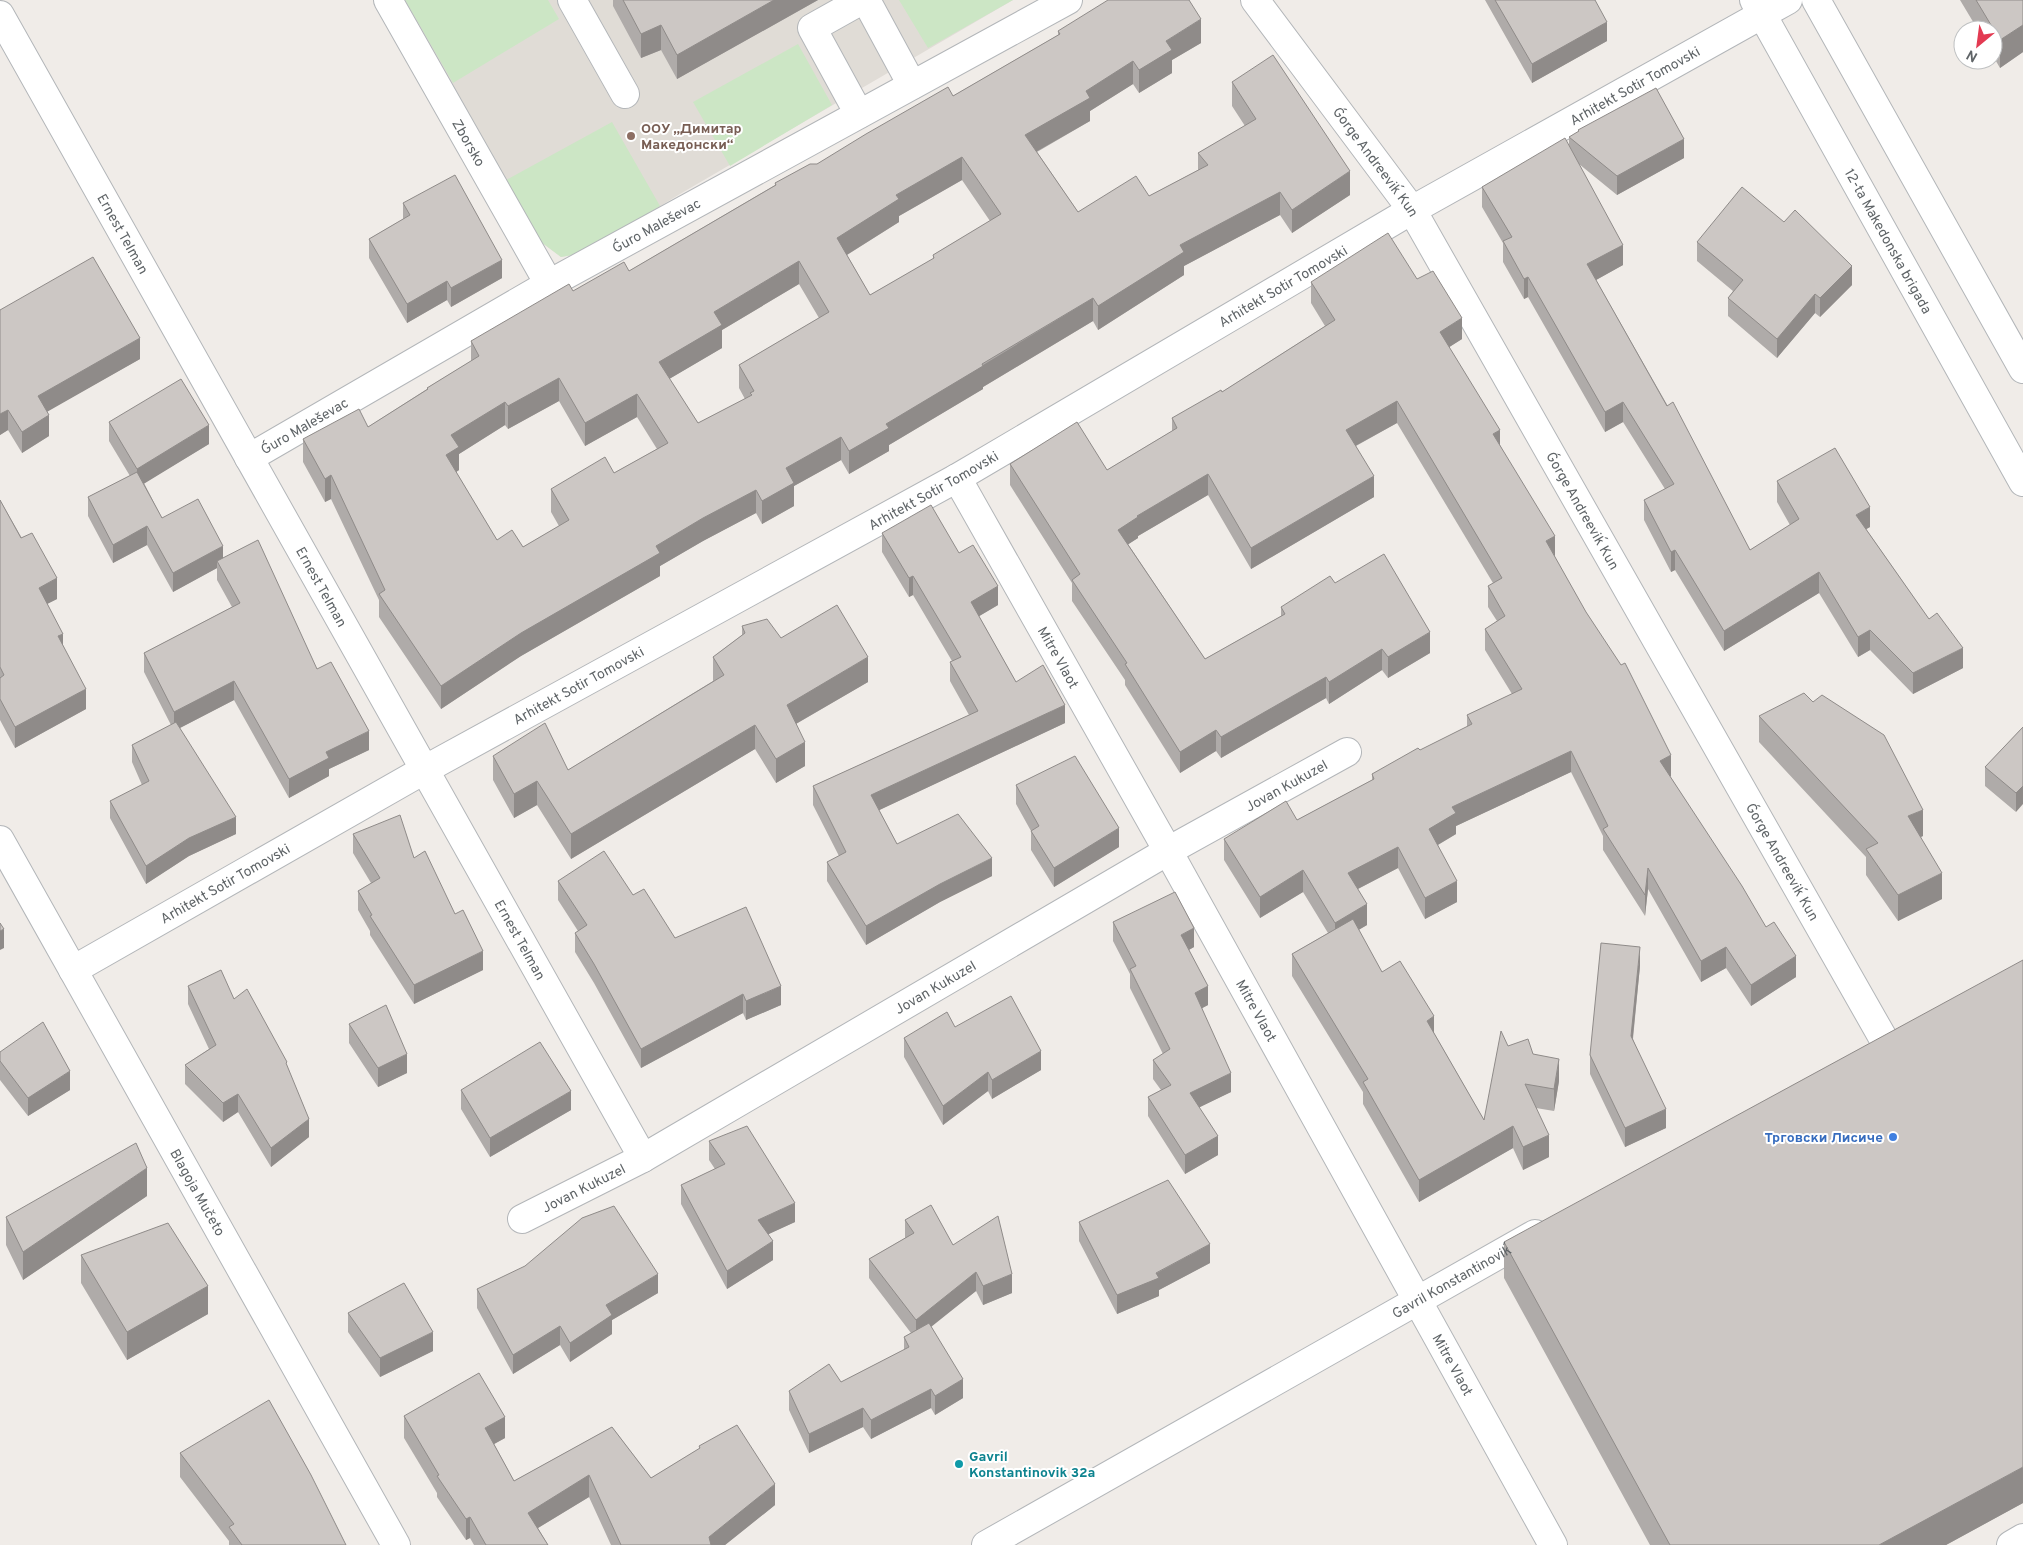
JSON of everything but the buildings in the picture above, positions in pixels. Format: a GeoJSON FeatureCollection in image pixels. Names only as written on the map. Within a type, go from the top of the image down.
{"type":"FeatureCollection","features":[{"type":"Feature","properties":{"kind":"street","name":"Zborsko"},"geometry":{"type":"LineString","coordinates":[[388,0],[549,284]]}},
{"type":"Feature","properties":{"kind":"street"},"geometry":{"type":"LineString","coordinates":[[572,0],[625,94]]}},
{"type":"Feature","properties":{"kind":"street"},"geometry":{"type":"LineString","coordinates":[[859,114],[812,28],[864,0],[912,85]]}},
{"type":"Feature","properties":{"kind":"street","name":"Ǵuro Maleševac"},"geometry":{"type":"LineString","coordinates":[[249,458],[549,284],[1068,0]]}},
{"type":"Feature","properties":{"kind":"street","name":"Ǵorge Andreeviḱ Kun"},"geometry":{"type":"LineString","coordinates":[[1255,0],[1412,210],[1883,1038]]}},
{"type":"Feature","properties":{"kind":"street","name":"Arhitekt Sotir Tomovski"},"geometry":{"type":"LineString","coordinates":[[73,970],[424,770],[957,478],[1758,7],[1788,0]]}},
{"type":"Feature","properties":{"kind":"street"},"geometry":{"type":"LineString","coordinates":[[1816,0],[2023,369]]}},
{"type":"Feature","properties":{"kind":"street","name":"12-ta Makedonska brigada"},"geometry":{"type":"LineString","coordinates":[[1758,7],[2023,482]]}},
{"type":"Feature","properties":{"kind":"street","name":"Ernest Telman"},"geometry":{"type":"LineString","coordinates":[[0,15],[643,1158]]}},
{"type":"Feature","properties":{"kind":"street","name":"Mitre Vlaot"},"geometry":{"type":"LineString","coordinates":[[957,478],[1168,851],[1553,1545]]}},
{"type":"Feature","properties":{"kind":"street","name":"Jovan Kukuzel"},"geometry":{"type":"LineString","coordinates":[[522,1219],[643,1158],[1168,851],[1347,752]]}},
{"type":"Feature","properties":{"kind":"street","name":"Blagoja Mučeto"},"geometry":{"type":"LineString","coordinates":[[0,840],[396,1545]]}},
{"type":"Feature","properties":{"kind":"street","name":"Gavril Konstantinoviḱ"},"geometry":{"type":"LineString","coordinates":[[986,1545],[1554,1223]]}},
{"type":"Feature","properties":{"kind":"street"},"geometry":{"type":"LineString","coordinates":[[2011,1545],[2023,1538]]}},
{"type":"Feature","properties":{"kind":"shaded area","name":"ООУ „Димитар Македонски“"},"geometry":{"type":"Polygon","coordinates":[[[405,0],[1013,0],[680,194],[584,253],[561,257],[541,242],[405,0]]]}},
{"type":"Feature","properties":{"kind":"green space"},"geometry":{"type":"Polygon","coordinates":[[[405,0],[548,0],[559,19],[453,83],[405,0]]]}},
{"type":"Feature","properties":{"kind":"green space"},"geometry":{"type":"Polygon","coordinates":[[[899,0],[1013,0],[928,48],[899,0]]]}},
{"type":"Feature","properties":{"kind":"green space"},"geometry":{"type":"Polygon","coordinates":[[[798,44],[832,105],[730,166],[693,102],[798,44]]]}},
{"type":"Feature","properties":{"kind":"green space"},"geometry":{"type":"Polygon","coordinates":[[[612,122],[660,206],[584,253],[561,257],[541,242],[506,180],[612,122]]]}},
{"type":"Feature","properties":{"kind":"place","name":"ООУ „Димитар Македонски“"},"geometry":{"type":"Point","coordinates":[631,136]}},
{"type":"Feature","properties":{"kind":"place","name":"Трговски Лисиче"},"geometry":{"type":"Point","coordinates":[1893,1137]}},
{"type":"Feature","properties":{"kind":"place","name":"Gavril Konstantinovik 32a"},"geometry":{"type":"Point","coordinates":[959,1464]}}]}
